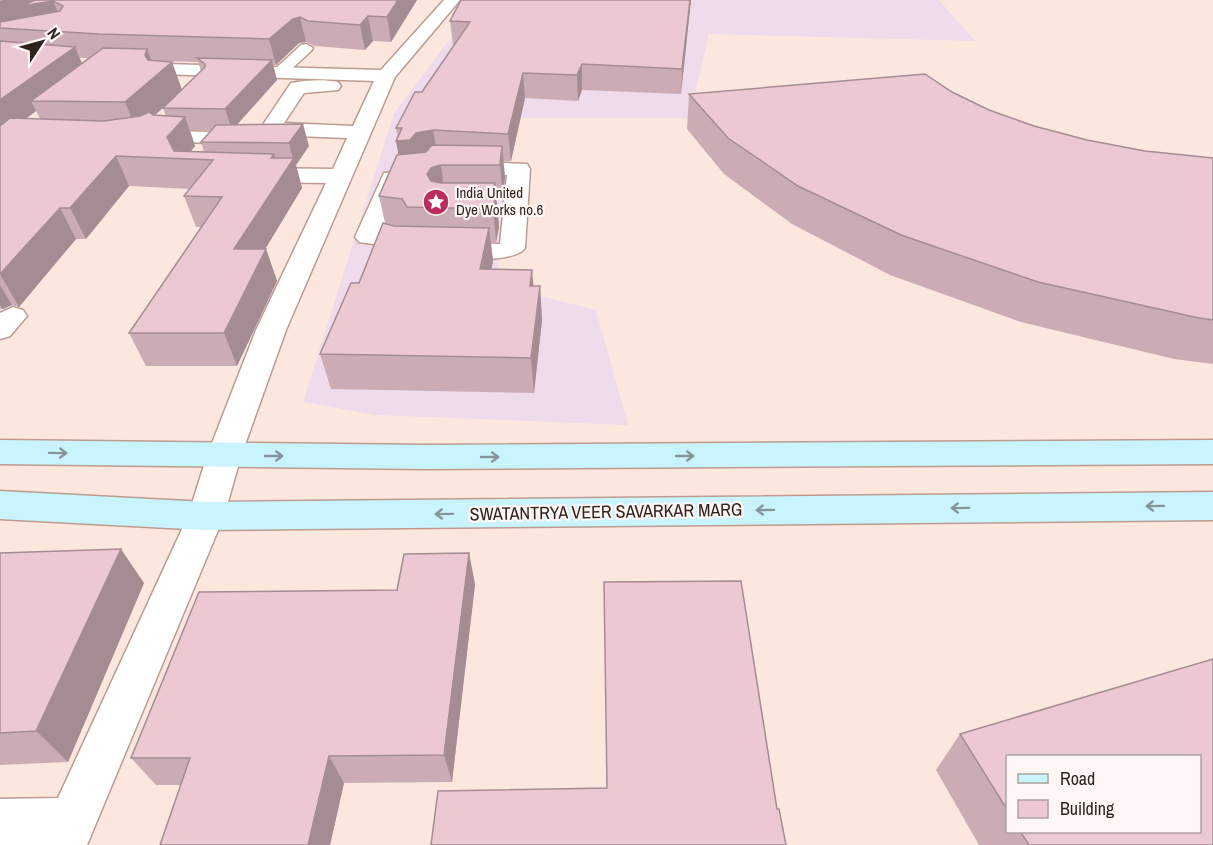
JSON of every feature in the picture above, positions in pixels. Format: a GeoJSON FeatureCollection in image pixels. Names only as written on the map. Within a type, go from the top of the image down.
{"type":"FeatureCollection","features":[{"type":"Feature","properties":{"kind":"main road"},"geometry":{"type":"LineString","coordinates":[[0,452],[426,457],[1213,452]]}},
{"type":"Feature","properties":{"kind":"main road","name":"SWATANTRYA VEER SAVARKAR MARG"},"geometry":{"type":"LineString","coordinates":[[0,506],[206,516],[1213,506]]}},
{"type":"Feature","properties":{"kind":"street"},"geometry":{"type":"LineString","coordinates":[[340,176],[386,76],[452,0]]}},
{"type":"Feature","properties":{"kind":"street"},"geometry":{"type":"LineString","coordinates":[[199,87],[196,83],[113,74],[279,73],[386,76]]}},
{"type":"Feature","properties":{"kind":"street"},"geometry":{"type":"LineString","coordinates":[[342,86],[306,85],[298,87],[270,129],[358,136]]}},
{"type":"Feature","properties":{"kind":"street"},"geometry":{"type":"LineString","coordinates":[[149,137],[168,129],[216,138],[358,136]]}},
{"type":"Feature","properties":{"kind":"street"},"geometry":{"type":"LineString","coordinates":[[197,161],[216,138]]}},
{"type":"Feature","properties":{"kind":"street"},"geometry":{"type":"LineString","coordinates":[[0,824],[67,834],[206,516],[224,456],[271,330],[355,206],[393,177],[423,176],[429,168],[519,169],[505,206],[512,248],[501,252],[402,249],[399,248],[399,239],[369,238],[367,236],[355,206],[340,176]]}},
{"type":"Feature","properties":{"kind":"street"},"geometry":{"type":"LineString","coordinates":[[236,175],[340,176]]}},
{"type":"Feature","properties":{"kind":"lane"},"geometry":{"type":"LineString","coordinates":[[279,73],[306,48]]}},
{"type":"Feature","properties":{"kind":"shaded area","name":"India United Dye Works no.6"},"geometry":{"type":"Polygon","coordinates":[[[480,0],[939,0],[975,41],[709,34],[689,118],[517,118],[496,285],[596,310],[628,425],[376,415],[303,402],[394,113],[480,0]]]}},
{"type":"Feature","properties":{"kind":"building"},"geometry":{"type":"Polygon","coordinates":[[[35,0],[398,0],[387,17],[368,16],[360,25],[308,21],[300,17],[293,19],[269,39],[99,34],[0,28],[0,22],[60,11],[63,6],[53,1],[21,6],[35,0]]]}},
{"type":"Feature","properties":{"kind":"building"},"geometry":{"type":"Polygon","coordinates":[[[461,0],[690,0],[682,69],[582,64],[577,75],[523,73],[508,134],[433,130],[416,133],[410,140],[396,141],[402,128],[396,128],[415,92],[422,92],[470,22],[450,21],[461,0]]]}},
{"type":"Feature","properties":{"kind":"building"},"geometry":{"type":"Polygon","coordinates":[[[0,41],[75,47],[0,100],[0,41]]]}},
{"type":"Feature","properties":{"kind":"building"},"geometry":{"type":"Polygon","coordinates":[[[103,48],[147,49],[145,55],[148,60],[172,62],[125,102],[31,101],[103,48]]]}},
{"type":"Feature","properties":{"kind":"building"},"geometry":{"type":"Polygon","coordinates":[[[197,58],[272,60],[225,109],[163,108],[205,67],[205,64],[197,58]]]}},
{"type":"Feature","properties":{"kind":"building"},"geometry":{"type":"Polygon","coordinates":[[[925,74],[952,92],[989,110],[1034,126],[1087,140],[1145,151],[1213,158],[1213,320],[1038,282],[901,235],[798,186],[728,138],[689,94],[925,74]]]}},
{"type":"Feature","properties":{"kind":"building"},"geometry":{"type":"Polygon","coordinates":[[[149,112],[153,115],[185,117],[167,137],[174,151],[274,154],[271,158],[294,158],[234,249],[266,249],[224,333],[129,333],[222,197],[184,196],[213,160],[116,156],[70,208],[60,208],[0,274],[0,126],[10,118],[104,121],[140,116],[149,112]]]}},
{"type":"Feature","properties":{"kind":"building"},"geometry":{"type":"Polygon","coordinates":[[[303,124],[289,143],[201,142],[216,125],[303,124]]]}},
{"type":"Feature","properties":{"kind":"building"},"geometry":{"type":"Polygon","coordinates":[[[432,145],[502,146],[500,165],[441,165],[431,168],[427,174],[431,181],[441,183],[495,183],[492,195],[496,195],[493,209],[407,207],[402,199],[379,196],[397,155],[426,152],[432,145]]]}},
{"type":"Feature","properties":{"kind":"building"},"geometry":{"type":"Polygon","coordinates":[[[383,223],[394,226],[489,228],[480,269],[532,270],[530,286],[540,286],[531,358],[320,354],[351,283],[359,283],[383,223]]]}},
{"type":"Feature","properties":{"kind":"building"},"geometry":{"type":"Polygon","coordinates":[[[121,549],[36,731],[0,733],[0,553],[121,549]]]}},
{"type":"Feature","properties":{"kind":"building"},"geometry":{"type":"Polygon","coordinates":[[[469,553],[444,755],[329,756],[308,845],[160,845],[190,758],[131,758],[199,592],[397,590],[404,554],[469,553]]]}},
{"type":"Feature","properties":{"kind":"building"},"geometry":{"type":"Polygon","coordinates":[[[741,581],[777,809],[779,809],[786,845],[431,845],[438,791],[607,788],[604,582],[741,581]]]}},
{"type":"Feature","properties":{"kind":"building"},"geometry":{"type":"Polygon","coordinates":[[[1213,659],[1213,845],[1029,845],[1021,833],[1201,833],[1201,755],[1006,755],[1006,808],[960,734],[1213,659]]]}},
{"type":"Feature","properties":{"kind":"place","name":"India United Dye Works no.6"},"geometry":{"type":"Point","coordinates":[436,202]}}]}
